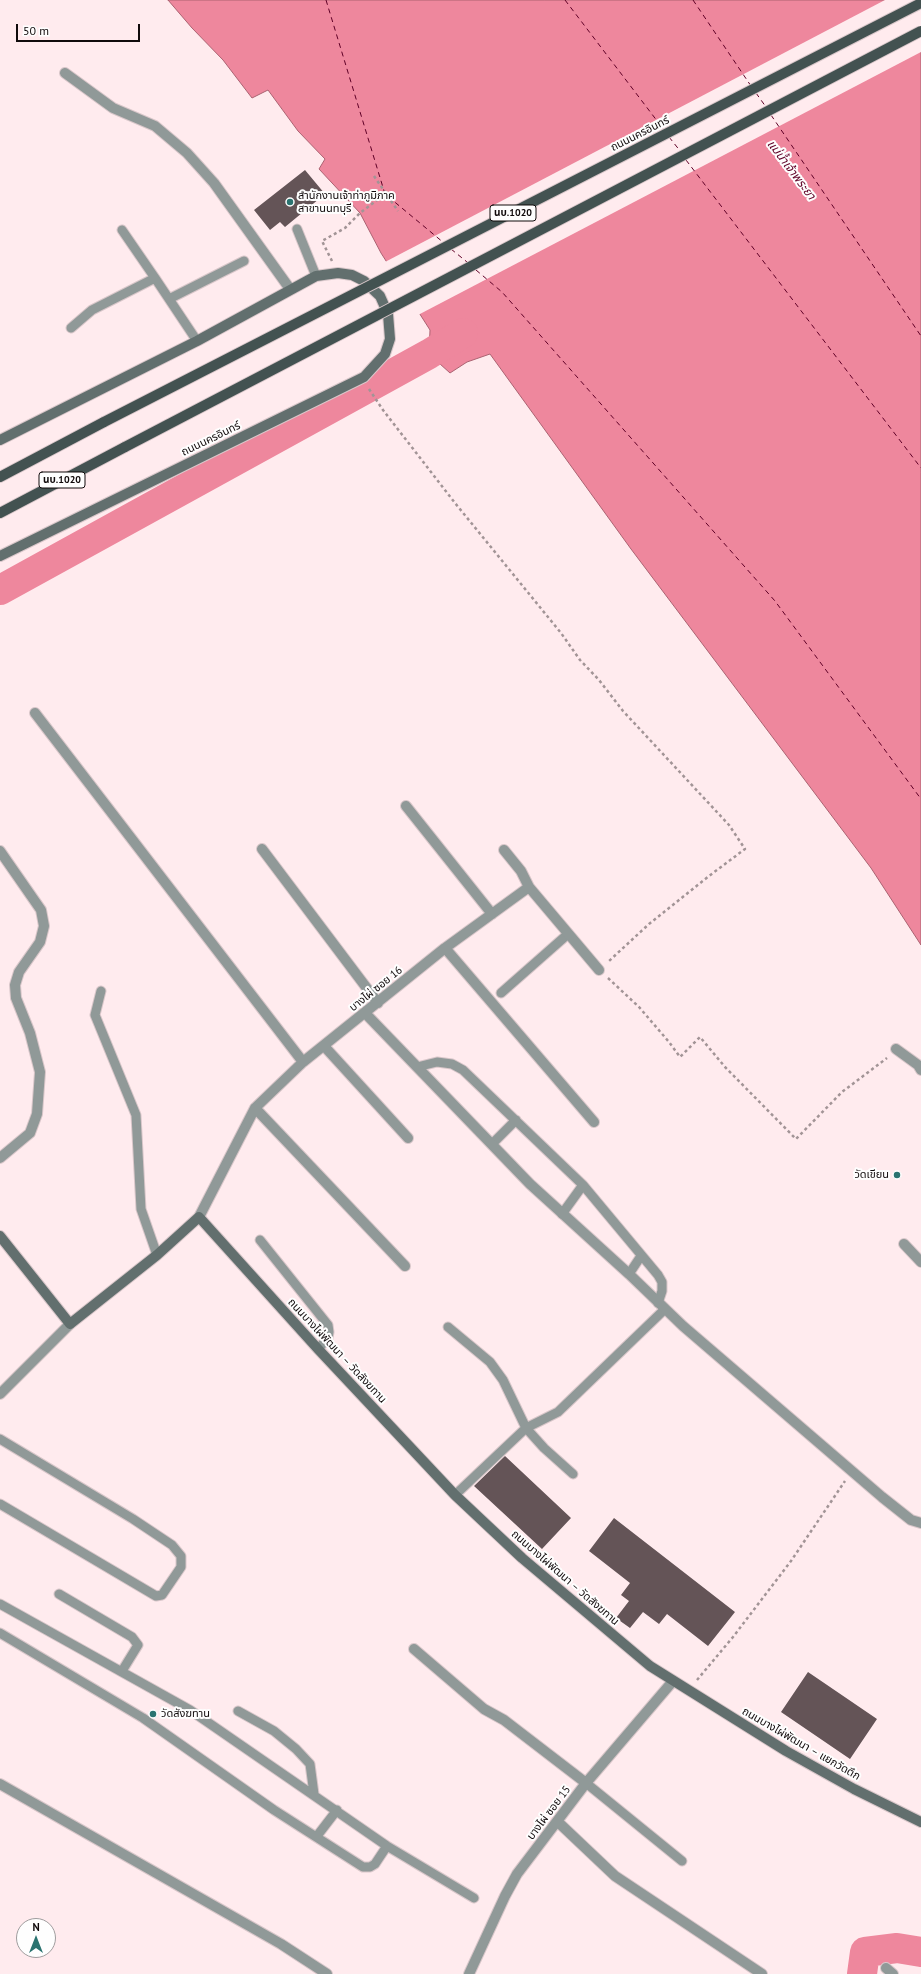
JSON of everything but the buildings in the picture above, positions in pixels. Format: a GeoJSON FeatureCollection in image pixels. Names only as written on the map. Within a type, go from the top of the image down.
{"type":"FeatureCollection","features":[{"type":"Feature","properties":{"kind":"main road","name":"ถนนนครอินทร์"},"geometry":{"type":"LineString","coordinates":[[0,477],[104,422],[921,3]]}},
{"type":"Feature","properties":{"kind":"main road","name":"นบ.1020"},"geometry":{"type":"LineString","coordinates":[[0,513],[921,31]]}},
{"type":"Feature","properties":{"kind":"street"},"geometry":{"type":"LineString","coordinates":[[65,73],[112,108],[155,126],[187,153],[214,183],[290,289]]}},
{"type":"Feature","properties":{"kind":"street","name":"ถนนนครอินทร์"},"geometry":{"type":"LineString","coordinates":[[0,440],[197,341],[316,276],[338,273],[352,275],[364,281],[380,296],[388,314],[390,339],[386,354],[364,377],[0,556]]}},
{"type":"Feature","properties":{"kind":"street"},"geometry":{"type":"LineString","coordinates":[[34,713],[303,1062]]}},
{"type":"Feature","properties":{"kind":"street"},"geometry":{"type":"LineString","coordinates":[[406,806],[492,914]]}},
{"type":"Feature","properties":{"kind":"street"},"geometry":{"type":"LineString","coordinates":[[262,849],[378,1003]]}},
{"type":"Feature","properties":{"kind":"street"},"geometry":{"type":"LineString","coordinates":[[504,850],[521,871],[529,887],[599,970]]}},
{"type":"Feature","properties":{"kind":"street"},"geometry":{"type":"LineString","coordinates":[[0,851],[41,910],[44,926],[40,942],[19,972],[15,985],[16,998],[30,1033],[40,1072],[37,1114],[30,1133],[0,1158]]}},
{"type":"Feature","properties":{"kind":"street","name":"บางไผ่ ซอย 16"},"geometry":{"type":"LineString","coordinates":[[199,1216],[255,1108],[303,1062],[445,948],[529,887]]}},
{"type":"Feature","properties":{"kind":"street"},"geometry":{"type":"LineString","coordinates":[[445,948],[594,1122]]}},
{"type":"Feature","properties":{"kind":"street"},"geometry":{"type":"LineString","coordinates":[[365,1013],[562,1214],[629,1274],[661,1306],[789,1418],[911,1520],[921,1523]]}},
{"type":"Feature","properties":{"kind":"street"},"geometry":{"type":"LineString","coordinates":[[324,1046],[408,1138]]}},
{"type":"Feature","properties":{"kind":"street"},"geometry":{"type":"LineString","coordinates":[[896,1049],[918,1065],[921,1070]]}},
{"type":"Feature","properties":{"kind":"street"},"geometry":{"type":"LineString","coordinates":[[255,1108],[405,1266]]}},
{"type":"Feature","properties":{"kind":"street"},"geometry":{"type":"LineString","coordinates":[[0,1394],[70,1324],[157,1255],[199,1216]]}},
{"type":"Feature","properties":{"kind":"street","name":"ถนนบางไผ่พัฒนา – วัดสังฆทาน"},"geometry":{"type":"LineString","coordinates":[[199,1216],[318,1349],[455,1495],[522,1558],[650,1666],[673,1681]]}},
{"type":"Feature","properties":{"kind":"street"},"geometry":{"type":"LineString","coordinates":[[0,1236],[70,1324]]}},
{"type":"Feature","properties":{"kind":"street"},"geometry":{"type":"LineString","coordinates":[[904,1244],[921,1262]]}},
{"type":"Feature","properties":{"kind":"street"},"geometry":{"type":"LineString","coordinates":[[414,1649],[484,1709],[504,1720],[586,1783]]}},
{"type":"Feature","properties":{"kind":"street","name":"ถนนบางไผ่พัฒนา – แยกวัดตึก"},"geometry":{"type":"LineString","coordinates":[[673,1681],[688,1692],[854,1790],[921,1822]]}},
{"type":"Feature","properties":{"kind":"street","name":"บางไผ่ ซอย 15"},"geometry":{"type":"LineString","coordinates":[[469,1974],[505,1896],[518,1874],[586,1783],[673,1681]]}},
{"type":"Feature","properties":{"kind":"street"},"geometry":{"type":"LineString","coordinates":[[0,1784],[281,1944],[327,1974]]}},
{"type":"Feature","properties":{"kind":"street"},"geometry":{"type":"LineString","coordinates":[[558,1822],[615,1876],[762,1974]]}},
{"type":"Feature","properties":{"kind":"lane"},"geometry":{"type":"LineString","coordinates":[[297,229],[316,276]]}},
{"type":"Feature","properties":{"kind":"lane"},"geometry":{"type":"LineString","coordinates":[[122,230],[197,341]]}},
{"type":"Feature","properties":{"kind":"lane"},"geometry":{"type":"LineString","coordinates":[[169,299],[244,261]]}},
{"type":"Feature","properties":{"kind":"lane"},"geometry":{"type":"LineString","coordinates":[[71,328],[92,310],[155,278]]}},
{"type":"Feature","properties":{"kind":"lane"},"geometry":{"type":"LineString","coordinates":[[501,993],[568,934]]}},
{"type":"Feature","properties":{"kind":"lane"},"geometry":{"type":"LineString","coordinates":[[101,991],[95,1015],[136,1115],[141,1209],[157,1255]]}},
{"type":"Feature","properties":{"kind":"lane"},"geometry":{"type":"LineString","coordinates":[[418,1067],[437,1062],[452,1064],[463,1070],[583,1185],[662,1282],[661,1306],[558,1412],[526,1428],[455,1495]]}},
{"type":"Feature","properties":{"kind":"lane"},"geometry":{"type":"LineString","coordinates":[[492,1144],[516,1120]]}},
{"type":"Feature","properties":{"kind":"lane"},"geometry":{"type":"LineString","coordinates":[[562,1214],[583,1185]]}},
{"type":"Feature","properties":{"kind":"lane"},"geometry":{"type":"LineString","coordinates":[[260,1240],[328,1325],[328,1338],[318,1349]]}},
{"type":"Feature","properties":{"kind":"lane"},"geometry":{"type":"LineString","coordinates":[[629,1274],[641,1256]]}},
{"type":"Feature","properties":{"kind":"lane"},"geometry":{"type":"LineString","coordinates":[[448,1327],[490,1362],[503,1380],[526,1428],[544,1448],[573,1474]]}},
{"type":"Feature","properties":{"kind":"lane"},"geometry":{"type":"LineString","coordinates":[[0,1439],[133,1519],[172,1545],[181,1556],[181,1567],[162,1596],[156,1596],[0,1504]]}},
{"type":"Feature","properties":{"kind":"lane"},"geometry":{"type":"LineString","coordinates":[[59,1594],[132,1637],[138,1645],[122,1671]]}},
{"type":"Feature","properties":{"kind":"lane"},"geometry":{"type":"LineString","coordinates":[[0,1604],[190,1710],[245,1749],[314,1794],[387,1846],[474,1898]]}},
{"type":"Feature","properties":{"kind":"lane"},"geometry":{"type":"LineString","coordinates":[[0,1633],[143,1718],[274,1810],[363,1866],[370,1867],[375,1864],[387,1846]]}},
{"type":"Feature","properties":{"kind":"lane"},"geometry":{"type":"LineString","coordinates":[[238,1711],[274,1731],[296,1749],[310,1764],[314,1794]]}},
{"type":"Feature","properties":{"kind":"lane"},"geometry":{"type":"LineString","coordinates":[[586,1783],[682,1861]]}},
{"type":"Feature","properties":{"kind":"lane"},"geometry":{"type":"LineString","coordinates":[[317,1836],[337,1810]]}},
{"type":"Feature","properties":{"kind":"path"},"geometry":{"type":"LineString","coordinates":[[374,176],[398,211]]}},
{"type":"Feature","properties":{"kind":"path"},"geometry":{"type":"LineString","coordinates":[[338,273],[322,241],[345,228],[360,213],[386,194]]}},
{"type":"Feature","properties":{"kind":"path"},"geometry":{"type":"LineString","coordinates":[[366,384],[383,410],[455,503],[580,660],[623,711],[729,826],[745,849],[649,924],[599,970],[639,1007],[669,1042],[680,1058],[700,1037],[725,1067],[796,1139],[842,1092],[888,1058]]}},
{"type":"Feature","properties":{"kind":"path"},"geometry":{"type":"LineString","coordinates":[[688,1692],[733,1637],[791,1561],[852,1470]]}},
{"type":"Feature","properties":{"kind":"water","name":"แม่น้ำเจ้าพระยา"},"geometry":{"type":"Polygon","coordinates":[[[168,0],[921,0],[921,945],[871,868],[631,549],[490,354],[467,362],[450,373],[429,354],[430,330],[381,253],[360,213],[319,169],[325,159],[298,131],[268,90],[252,98],[223,60],[192,28],[168,0]]]}},
{"type":"Feature","properties":{"kind":"pier"},"geometry":{"type":"Polygon","coordinates":[[[885,0],[921,0],[921,52],[418,315],[385,262],[885,0]]]}},
{"type":"Feature","properties":{"kind":"waterway"},"geometry":{"type":"LineString","coordinates":[[0,590],[429,354],[463,333]]}},
{"type":"Feature","properties":{"kind":"waterway"},"geometry":{"type":"LineString","coordinates":[[862,1974],[865,1952],[897,1948],[921,1952]]}},
{"type":"Feature","properties":{"kind":"ferry route"},"geometry":{"type":"LineString","coordinates":[[326,0],[385,194],[444,243]]}},
{"type":"Feature","properties":{"kind":"ferry route"},"geometry":{"type":"LineString","coordinates":[[565,0],[664,130]]}},
{"type":"Feature","properties":{"kind":"ferry route"},"geometry":{"type":"LineString","coordinates":[[693,0],[751,86]]}},
{"type":"Feature","properties":{"kind":"ferry route"},"geometry":{"type":"LineString","coordinates":[[756,93],[766,107]]}},
{"type":"Feature","properties":{"kind":"ferry route"},"geometry":{"type":"LineString","coordinates":[[771,115],[921,336]]}},
{"type":"Feature","properties":{"kind":"ferry route"},"geometry":{"type":"LineString","coordinates":[[669,137],[681,152]]}},
{"type":"Feature","properties":{"kind":"ferry route"},"geometry":{"type":"LineString","coordinates":[[686,160],[921,468]]}},
{"type":"Feature","properties":{"kind":"ferry route"},"geometry":{"type":"LineString","coordinates":[[451,249],[467,262]]}},
{"type":"Feature","properties":{"kind":"ferry route"},"geometry":{"type":"LineString","coordinates":[[476,270],[502,292],[775,601],[921,799]]}},
{"type":"Feature","properties":{"kind":"place","name":"สำนักงานเจ้าท่าภูมิภาค สาขานนทบุรี"},"geometry":{"type":"Point","coordinates":[290,202]}},
{"type":"Feature","properties":{"kind":"place","name":"วัดเขียน"},"geometry":{"type":"Point","coordinates":[897,1175]}},
{"type":"Feature","properties":{"kind":"place","name":"วัดสังฆทาน"},"geometry":{"type":"Point","coordinates":[153,1714]}}]}
